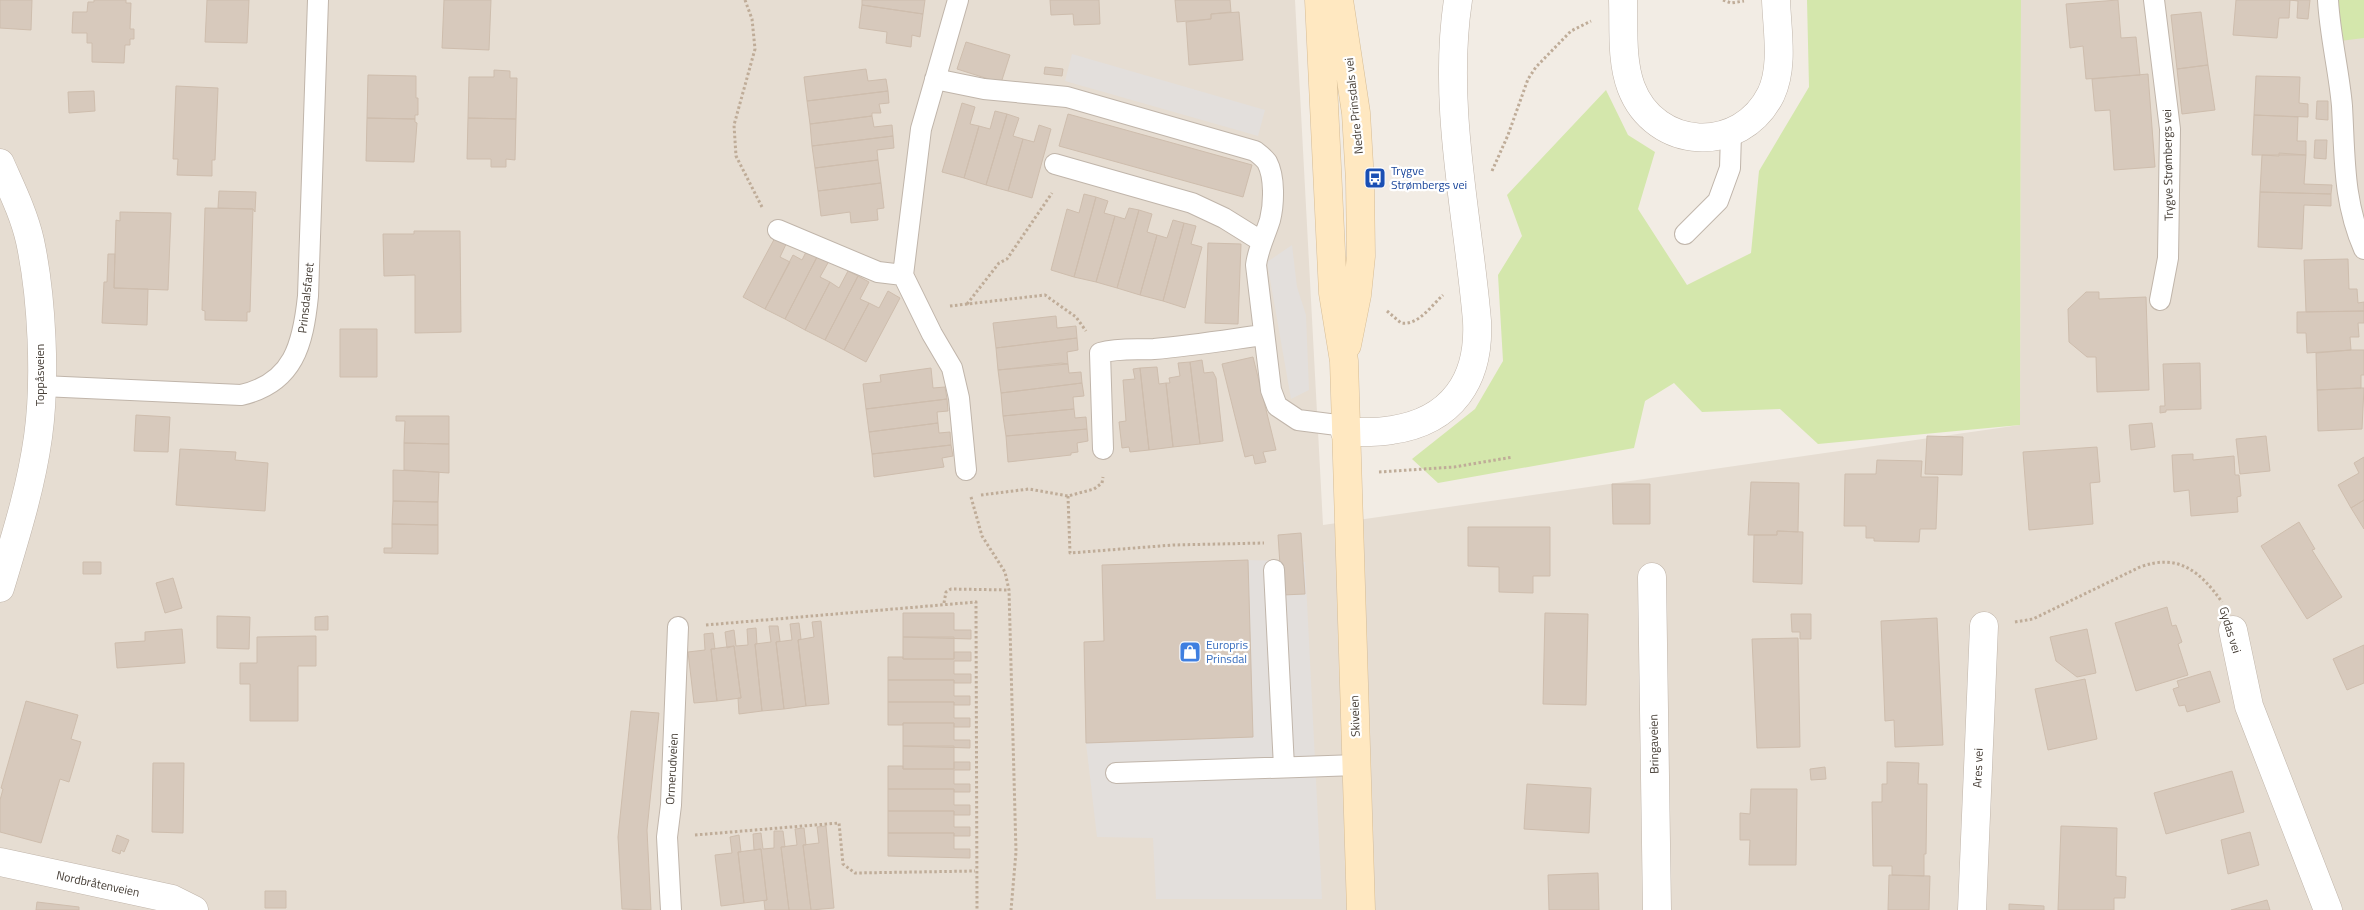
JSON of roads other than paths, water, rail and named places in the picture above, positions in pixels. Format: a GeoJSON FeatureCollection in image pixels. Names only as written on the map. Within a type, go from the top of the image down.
{"type":"FeatureCollection","features":[{"type":"Feature","properties":{"kind":"main road","name":"Nedre Prinsdals vei"},"geometry":{"type":"LineString","coordinates":[[1319,0],[1333,293],[1344,361],[1348,522]]}},
{"type":"Feature","properties":{"kind":"main road","name":"Nedre Prinsdals vei"},"geometry":{"type":"LineString","coordinates":[[1339,0],[1355,103],[1360,181],[1361,256],[1357,295],[1344,361]]}},
{"type":"Feature","properties":{"kind":"main road","name":"Skiveien"},"geometry":{"type":"LineString","coordinates":[[1348,522],[1361,910]]}},
{"type":"Feature","properties":{"kind":"street"},"geometry":{"type":"LineString","coordinates":[[1345,429],[1391,430],[1403,428],[1433,417],[1453,399],[1468,380],[1476,355],[1477,321],[1454,102],[1454,40],[1458,0]]}},
{"type":"Feature","properties":{"kind":"street"},"geometry":{"type":"LineString","coordinates":[[1624,7],[1626,68],[1631,87],[1639,104],[1654,121],[1687,137],[1710,137],[1730,133],[1751,120],[1764,107],[1772,92],[1778,64],[1776,0]]}},
{"type":"Feature","properties":{"kind":"street","name":"Toppåsveien"},"geometry":{"type":"LineString","coordinates":[[0,163],[7,198],[29,239],[37,282],[42,386],[38,437],[26,498],[0,588]]}},
{"type":"Feature","properties":{"kind":"street","name":"Bringaveien"},"geometry":{"type":"LineString","coordinates":[[1652,577],[1657,910]]}},
{"type":"Feature","properties":{"kind":"street","name":"Ares vei"},"geometry":{"type":"LineString","coordinates":[[1972,910],[1984,626]]}},
{"type":"Feature","properties":{"kind":"street","name":"Gydas vei"},"geometry":{"type":"LineString","coordinates":[[2233,630],[2249,706],[2328,910]]}},
{"type":"Feature","properties":{"kind":"street","name":"Nordbråtenveien"},"geometry":{"type":"LineString","coordinates":[[0,862],[172,899],[194,910]]}},
{"type":"Feature","properties":{"kind":"lane","name":"Prinsdalsfaret"},"geometry":{"type":"LineString","coordinates":[[42,386],[242,395],[259,391],[275,381],[288,367],[299,348],[305,326],[308,296],[318,0]]}},
{"type":"Feature","properties":{"kind":"lane"},"geometry":{"type":"LineString","coordinates":[[958,0],[921,129],[904,275],[953,373],[959,398],[966,470]]}},
{"type":"Feature","properties":{"kind":"lane","name":"Trygve Strømbergs vei"},"geometry":{"type":"LineString","coordinates":[[2154,0],[2170,129],[2168,258],[2160,300]]}},
{"type":"Feature","properties":{"kind":"lane"},"geometry":{"type":"LineString","coordinates":[[2328,0],[2342,106],[2350,213],[2364,249]]}},
{"type":"Feature","properties":{"kind":"lane"},"geometry":{"type":"LineString","coordinates":[[935,79],[984,89],[1067,97],[1255,151],[1266,161],[1271,174],[1270,219],[1261,241],[1256,265],[1271,390],[1277,406],[1298,420],[1345,429]]}},
{"type":"Feature","properties":{"kind":"lane"},"geometry":{"type":"LineString","coordinates":[[1685,234],[1718,201],[1730,168],[1730,133]]}},
{"type":"Feature","properties":{"kind":"lane"},"geometry":{"type":"LineString","coordinates":[[1063,166],[1192,203],[1224,218],[1261,241]]}},
{"type":"Feature","properties":{"kind":"lane"},"geometry":{"type":"LineString","coordinates":[[778,230],[878,272],[904,275]]}},
{"type":"Feature","properties":{"kind":"lane"},"geometry":{"type":"LineString","coordinates":[[1103,449],[1100,353],[1116,349],[1152,349],[1263,335]]}},
{"type":"Feature","properties":{"kind":"lane"},"geometry":{"type":"LineString","coordinates":[[1274,570],[1284,767]]}},
{"type":"Feature","properties":{"kind":"lane","name":"Ormerudveien"},"geometry":{"type":"LineString","coordinates":[[671,910],[667,837],[671,796],[678,628]]}},
{"type":"Feature","properties":{"kind":"lane"},"geometry":{"type":"LineString","coordinates":[[1116,773],[1357,765]]}},
{"type":"Feature","properties":{"kind":"place","name":"Trygve Strømbergs vei"},"geometry":{"type":"Point","coordinates":[1375,178]}},
{"type":"Feature","properties":{"kind":"place","name":"Europris Prinsdal"},"geometry":{"type":"Point","coordinates":[1190,652]}}]}
